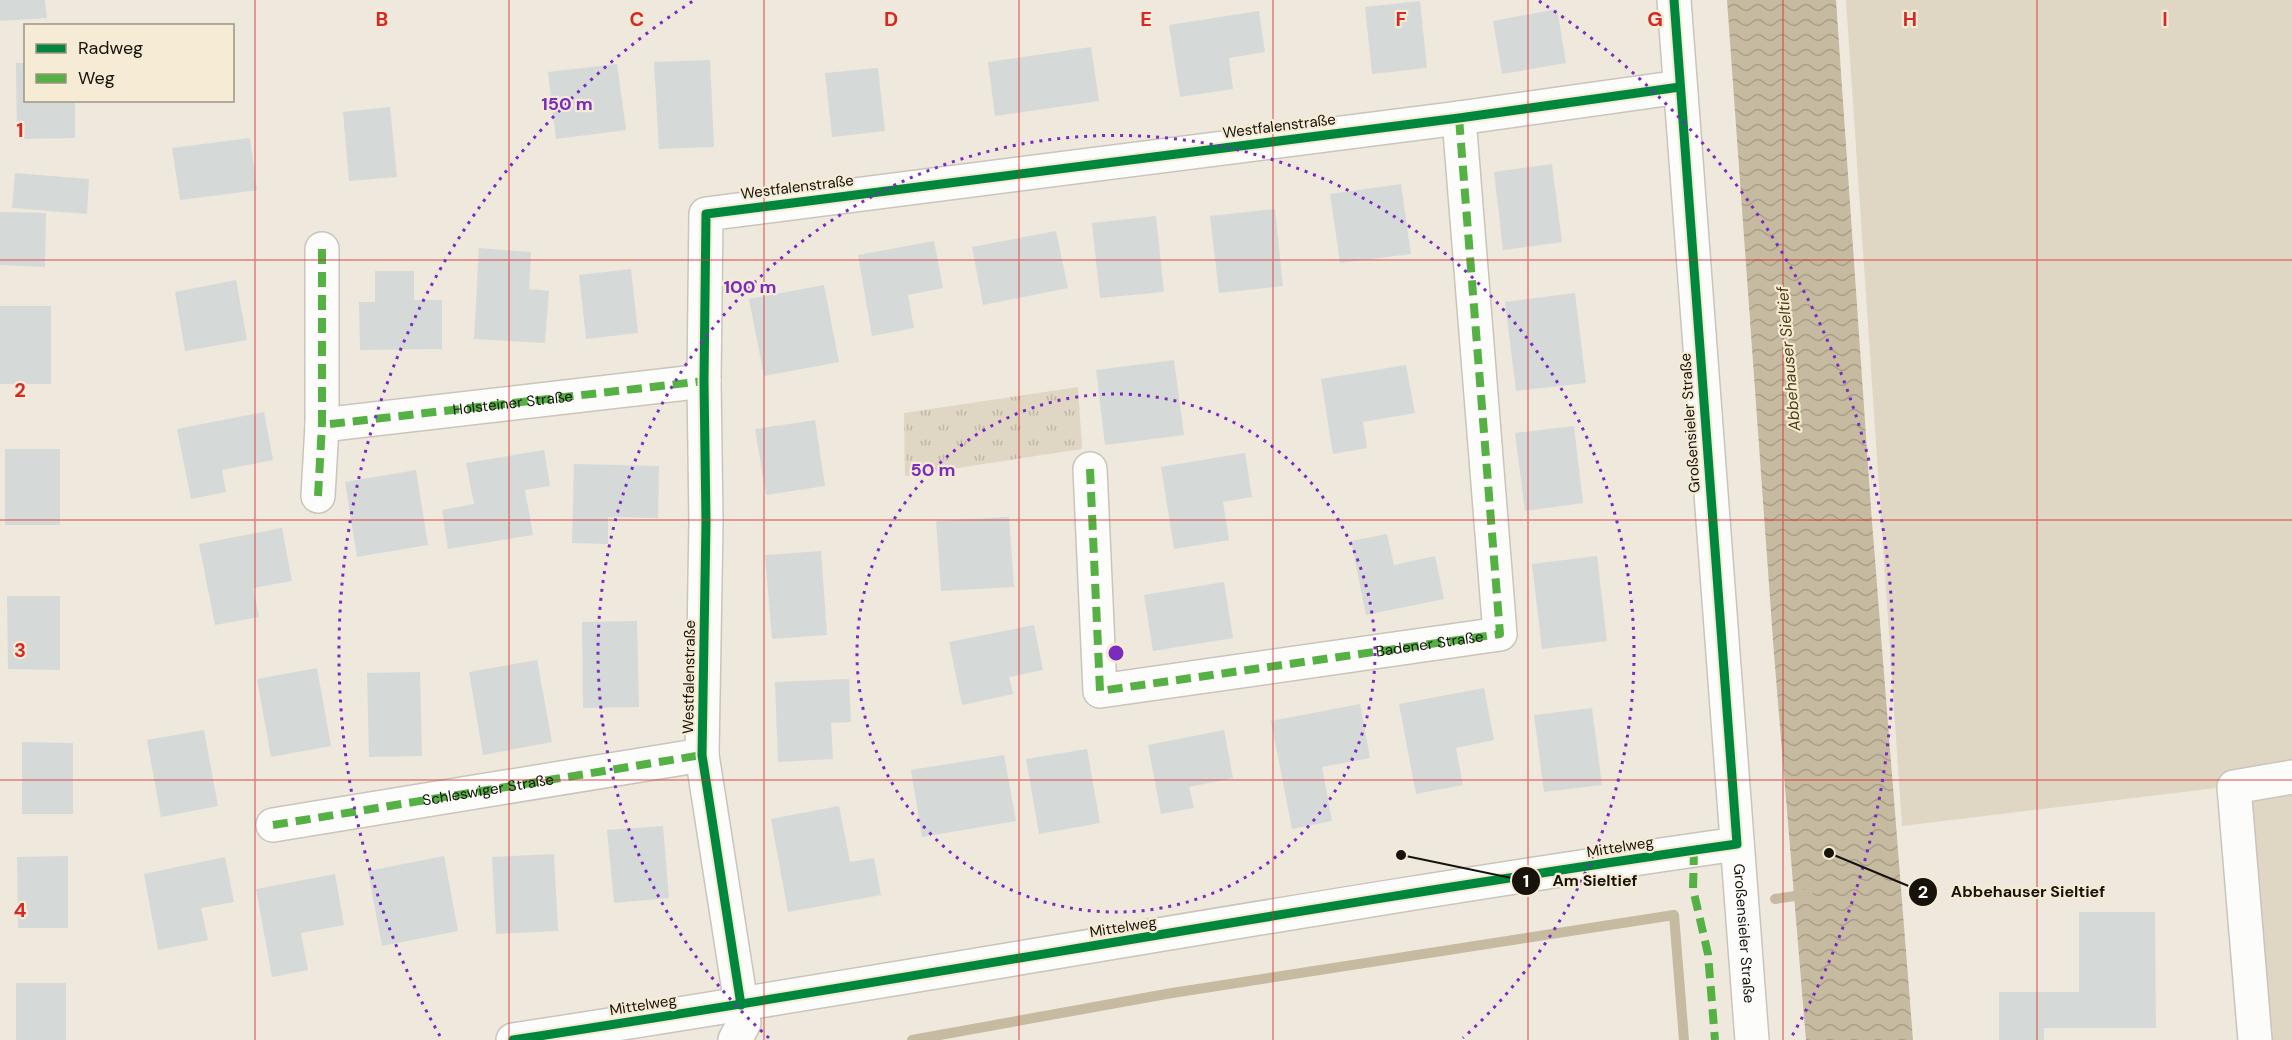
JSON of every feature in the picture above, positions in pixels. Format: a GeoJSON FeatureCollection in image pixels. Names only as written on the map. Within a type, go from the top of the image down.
{"type":"FeatureCollection","features":[{"type":"Feature","properties":{"kind":"street","name":"Großensieler Straße"},"geometry":{"type":"LineString","coordinates":[[1674,0],[1752,1040]]}},
{"type":"Feature","properties":{"kind":"street","name":"Westfalenstraße"},"geometry":{"type":"LineString","coordinates":[[735,1040],[744,1023],[702,755],[706,522],[704,381],[706,214],[1459,118],[1680,87]]}},
{"type":"Feature","properties":{"kind":"street","name":"Badener Straße"},"geometry":{"type":"LineString","coordinates":[[1090,469],[1100,691],[1500,634],[1459,118]]}},
{"type":"Feature","properties":{"kind":"street"},"geometry":{"type":"LineString","coordinates":[[318,496],[322,425],[322,249]]}},
{"type":"Feature","properties":{"kind":"street","name":"Holsteiner Straße"},"geometry":{"type":"LineString","coordinates":[[322,425],[704,381]]}},
{"type":"Feature","properties":{"kind":"street","name":"Schleswiger Straße"},"geometry":{"type":"LineString","coordinates":[[273,825],[702,755]]}},
{"type":"Feature","properties":{"kind":"street"},"geometry":{"type":"LineString","coordinates":[[2255,1040],[2234,787],[2292,777]]}},
{"type":"Feature","properties":{"kind":"street","name":"Mittelweg"},"geometry":{"type":"LineString","coordinates":[[527,1039],[1423,892],[1737,844]]}},
{"type":"Feature","properties":{"kind":"green space"},"geometry":{"type":"Polygon","coordinates":[[[1846,0],[2292,0],[2292,1040],[2258,1040],[2241,785],[1902,826],[1846,0]]]}},
{"type":"Feature","properties":{"kind":"green space"},"geometry":{"type":"Polygon","coordinates":[[[1078,387],[1082,449],[905,476],[904,413],[1078,387]]]}},
{"type":"Feature","properties":{"kind":"water"},"geometry":{"type":"Polygon","coordinates":[[[1727,0],[1836,0],[1871,509],[1913,1040],[1806,1040],[1774,654],[1727,0]]]}},
{"type":"Feature","properties":{"kind":"building"},"geometry":{"type":"Polygon","coordinates":[[[0,0],[45,0],[47,18],[0,21],[0,0]]]}},
{"type":"Feature","properties":{"kind":"building"},"geometry":{"type":"Polygon","coordinates":[[[1420,1],[1427,68],[1372,74],[1365,7],[1420,1]]]}},
{"type":"Feature","properties":{"kind":"building"},"geometry":{"type":"Polygon","coordinates":[[[1557,9],[1566,63],[1502,74],[1493,21],[1557,9]]]}},
{"type":"Feature","properties":{"kind":"building"},"geometry":{"type":"Polygon","coordinates":[[[1259,11],[1265,52],[1229,58],[1233,89],[1180,97],[1169,25],[1259,11]]]}},
{"type":"Feature","properties":{"kind":"building"},"geometry":{"type":"Polygon","coordinates":[[[1091,47],[1099,101],[995,116],[988,62],[1091,47]]]}},
{"type":"Feature","properties":{"kind":"building"},"geometry":{"type":"Polygon","coordinates":[[[710,60],[714,147],[659,149],[654,62],[710,60]]]}},
{"type":"Feature","properties":{"kind":"building"},"geometry":{"type":"Polygon","coordinates":[[[16,63],[24,63],[24,102],[75,102],[75,138],[17,139],[16,63]]]}},
{"type":"Feature","properties":{"kind":"building"},"geometry":{"type":"Polygon","coordinates":[[[617,64],[626,130],[556,139],[548,72],[617,64]]]}},
{"type":"Feature","properties":{"kind":"building"},"geometry":{"type":"Polygon","coordinates":[[[878,68],[885,131],[832,137],[825,73],[878,68]]]}},
{"type":"Feature","properties":{"kind":"building"},"geometry":{"type":"Polygon","coordinates":[[[390,107],[397,177],[349,181],[343,112],[390,107]]]}},
{"type":"Feature","properties":{"kind":"building"},"geometry":{"type":"Polygon","coordinates":[[[250,138],[257,190],[180,200],[172,148],[250,138]]]}},
{"type":"Feature","properties":{"kind":"building"},"geometry":{"type":"Polygon","coordinates":[[[1552,164],[1562,242],[1503,250],[1494,172],[1552,164]]]}},
{"type":"Feature","properties":{"kind":"building"},"geometry":{"type":"Polygon","coordinates":[[[15,173],[89,179],[87,214],[12,208],[15,173]]]}},
{"type":"Feature","properties":{"kind":"building"},"geometry":{"type":"Polygon","coordinates":[[[1401,184],[1411,254],[1340,263],[1330,194],[1401,184]]]}},
{"type":"Feature","properties":{"kind":"building"},"geometry":{"type":"Polygon","coordinates":[[[1275,209],[1283,286],[1219,293],[1210,216],[1275,209]]]}},
{"type":"Feature","properties":{"kind":"building"},"geometry":{"type":"Polygon","coordinates":[[[0,212],[46,213],[45,267],[0,265],[0,212]]]}},
{"type":"Feature","properties":{"kind":"building"},"geometry":{"type":"Polygon","coordinates":[[[1156,216],[1164,292],[1100,298],[1092,223],[1156,216]]]}},
{"type":"Feature","properties":{"kind":"building"},"geometry":{"type":"Polygon","coordinates":[[[1056,231],[1068,288],[983,305],[972,247],[1056,231]]]}},
{"type":"Feature","properties":{"kind":"building"},"geometry":{"type":"Polygon","coordinates":[[[934,241],[943,288],[908,295],[914,328],[872,336],[858,255],[934,241]]]}},
{"type":"Feature","properties":{"kind":"building"},"geometry":{"type":"Polygon","coordinates":[[[479,248],[531,252],[529,289],[549,291],[545,343],[474,339],[479,248]]]}},
{"type":"Feature","properties":{"kind":"building"},"geometry":{"type":"Polygon","coordinates":[[[631,269],[638,333],[586,339],[579,275],[631,269]]]}},
{"type":"Feature","properties":{"kind":"building"},"geometry":{"type":"Polygon","coordinates":[[[375,271],[414,271],[414,300],[442,300],[442,349],[360,350],[359,302],[375,302],[375,271]]]}},
{"type":"Feature","properties":{"kind":"building"},"geometry":{"type":"Polygon","coordinates":[[[236,280],[247,340],[185,351],[175,292],[236,280]]]}},
{"type":"Feature","properties":{"kind":"building"},"geometry":{"type":"Polygon","coordinates":[[[824,285],[839,362],[764,376],[749,299],[824,285]]]}},
{"type":"Feature","properties":{"kind":"building"},"geometry":{"type":"Polygon","coordinates":[[[1575,293],[1586,383],[1516,391],[1505,302],[1575,293]]]}},
{"type":"Feature","properties":{"kind":"building"},"geometry":{"type":"Polygon","coordinates":[[[0,306],[51,306],[51,384],[0,384],[0,306]]]}},
{"type":"Feature","properties":{"kind":"building"},"geometry":{"type":"Polygon","coordinates":[[[1174,360],[1184,435],[1105,445],[1096,370],[1174,360]]]}},
{"type":"Feature","properties":{"kind":"building"},"geometry":{"type":"Polygon","coordinates":[[[1406,365],[1415,413],[1363,422],[1367,448],[1333,454],[1321,379],[1406,365]]]}},
{"type":"Feature","properties":{"kind":"building"},"geometry":{"type":"Polygon","coordinates":[[[264,412],[273,460],[222,470],[226,492],[191,499],[177,429],[264,412]]]}},
{"type":"Feature","properties":{"kind":"building"},"geometry":{"type":"Polygon","coordinates":[[[815,420],[825,486],[766,495],[755,429],[815,420]]]}},
{"type":"Feature","properties":{"kind":"building"},"geometry":{"type":"Polygon","coordinates":[[[1574,426],[1583,503],[1525,511],[1515,433],[1574,426]]]}},
{"type":"Feature","properties":{"kind":"building"},"geometry":{"type":"Polygon","coordinates":[[[5,449],[60,449],[60,525],[5,525],[5,449]]]}},
{"type":"Feature","properties":{"kind":"building"},"geometry":{"type":"Polygon","coordinates":[[[544,450],[550,486],[525,490],[533,535],[448,549],[442,510],[474,504],[466,463],[544,450]]]}},
{"type":"Feature","properties":{"kind":"building"},"geometry":{"type":"Polygon","coordinates":[[[1245,453],[1252,497],[1223,502],[1229,540],[1174,549],[1161,467],[1245,453]]]}},
{"type":"Feature","properties":{"kind":"building"},"geometry":{"type":"Polygon","coordinates":[[[574,464],[659,466],[658,518],[608,517],[608,544],[572,543],[574,464]]]}},
{"type":"Feature","properties":{"kind":"building"},"geometry":{"type":"Polygon","coordinates":[[[416,470],[428,545],[357,557],[345,482],[416,470]]]}},
{"type":"Feature","properties":{"kind":"building"},"geometry":{"type":"Polygon","coordinates":[[[1009,517],[1014,587],[941,591],[936,521],[1009,517]]]}},
{"type":"Feature","properties":{"kind":"building"},"geometry":{"type":"Polygon","coordinates":[[[282,528],[292,581],[253,588],[259,617],[215,625],[199,544],[282,528]]]}},
{"type":"Feature","properties":{"kind":"building"},"geometry":{"type":"Polygon","coordinates":[[[1387,534],[1394,565],[1435,556],[1444,599],[1366,615],[1351,541],[1387,534]]]}},
{"type":"Feature","properties":{"kind":"building"},"geometry":{"type":"Polygon","coordinates":[[[821,551],[827,635],[772,639],[765,555],[821,551]]]}},
{"type":"Feature","properties":{"kind":"building"},"geometry":{"type":"Polygon","coordinates":[[[1597,556],[1607,641],[1542,649],[1532,564],[1597,556]]]}},
{"type":"Feature","properties":{"kind":"building"},"geometry":{"type":"Polygon","coordinates":[[[1224,582],[1233,638],[1153,651],[1144,595],[1224,582]]]}},
{"type":"Feature","properties":{"kind":"building"},"geometry":{"type":"Polygon","coordinates":[[[7,596],[60,596],[60,670],[8,669],[7,596]]]}},
{"type":"Feature","properties":{"kind":"building"},"geometry":{"type":"Polygon","coordinates":[[[637,621],[639,707],[583,708],[582,622],[637,621]]]}},
{"type":"Feature","properties":{"kind":"building"},"geometry":{"type":"Polygon","coordinates":[[[1034,625],[1043,670],[1009,677],[1013,694],[962,705],[949,642],[1034,625]]]}},
{"type":"Feature","properties":{"kind":"building"},"geometry":{"type":"Polygon","coordinates":[[[537,660],[552,742],[483,755],[469,672],[537,660]]]}},
{"type":"Feature","properties":{"kind":"building"},"geometry":{"type":"Polygon","coordinates":[[[317,668],[331,746],[271,757],[257,679],[317,668]]]}},
{"type":"Feature","properties":{"kind":"building"},"geometry":{"type":"Polygon","coordinates":[[[420,672],[422,756],[369,757],[367,673],[420,672]]]}},
{"type":"Feature","properties":{"kind":"building"},"geometry":{"type":"Polygon","coordinates":[[[849,679],[851,722],[831,723],[833,759],[778,762],[775,682],[849,679]]]}},
{"type":"Feature","properties":{"kind":"building"},"geometry":{"type":"Polygon","coordinates":[[[1484,688],[1494,740],[1456,748],[1463,785],[1416,794],[1399,704],[1484,688]]]}},
{"type":"Feature","properties":{"kind":"building"},"geometry":{"type":"Polygon","coordinates":[[[1360,704],[1370,758],[1322,767],[1332,821],[1292,829],[1271,721],[1360,704]]]}},
{"type":"Feature","properties":{"kind":"building"},"geometry":{"type":"Polygon","coordinates":[[[1592,708],[1602,785],[1544,792],[1534,715],[1592,708]]]}},
{"type":"Feature","properties":{"kind":"building"},"geometry":{"type":"Polygon","coordinates":[[[204,730],[218,806],[161,817],[147,740],[204,730]]]}},
{"type":"Feature","properties":{"kind":"building"},"geometry":{"type":"Polygon","coordinates":[[[1224,730],[1233,778],[1189,787],[1194,808],[1161,814],[1148,745],[1224,730]]]}},
{"type":"Feature","properties":{"kind":"building"},"geometry":{"type":"Polygon","coordinates":[[[22,742],[73,743],[73,814],[22,814],[22,742]]]}},
{"type":"Feature","properties":{"kind":"building"},"geometry":{"type":"Polygon","coordinates":[[[1087,749],[1100,823],[1039,834],[1026,759],[1087,749]]]}},
{"type":"Feature","properties":{"kind":"building"},"geometry":{"type":"Polygon","coordinates":[[[1004,755],[1016,821],[922,837],[911,770],[1004,755]]]}},
{"type":"Feature","properties":{"kind":"building"},"geometry":{"type":"Polygon","coordinates":[[[839,806],[850,862],[874,858],[881,895],[788,912],[771,819],[839,806]]]}},
{"type":"Feature","properties":{"kind":"building"},"geometry":{"type":"Polygon","coordinates":[[[663,826],[669,898],[614,903],[607,830],[663,826]]]}},
{"type":"Feature","properties":{"kind":"building"},"geometry":{"type":"Polygon","coordinates":[[[554,854],[558,931],[496,934],[492,857],[554,854]]]}},
{"type":"Feature","properties":{"kind":"building"},"geometry":{"type":"Polygon","coordinates":[[[68,856],[68,928],[18,928],[17,857],[68,856]]]}},
{"type":"Feature","properties":{"kind":"building"},"geometry":{"type":"Polygon","coordinates":[[[444,856],[458,931],[382,946],[368,871],[444,856]]]}},
{"type":"Feature","properties":{"kind":"building"},"geometry":{"type":"Polygon","coordinates":[[[225,857],[234,902],[201,908],[208,940],[158,950],[144,874],[225,857]]]}},
{"type":"Feature","properties":{"kind":"building"},"geometry":{"type":"Polygon","coordinates":[[[335,874],[344,925],[301,933],[308,970],[272,977],[256,889],[335,874]]]}},
{"type":"Feature","properties":{"kind":"building"},"geometry":{"type":"Polygon","coordinates":[[[2079,912],[2155,912],[2156,1028],[2044,1028],[2044,1040],[1999,1040],[1999,992],[2079,992],[2079,912]]]}},
{"type":"Feature","properties":{"kind":"building"},"geometry":{"type":"Polygon","coordinates":[[[16,983],[66,983],[66,1040],[16,1040],[16,983]]]}},
{"type":"Feature","properties":{"kind":"waterway"},"geometry":{"type":"LineString","coordinates":[[1775,899],[1808,894]]}},
{"type":"Feature","properties":{"kind":"waterway"},"geometry":{"type":"LineString","coordinates":[[912,1040],[1172,993],[1674,915],[1684,1040]]}},
{"type":"Feature","properties":{"kind":"marked path"},"geometry":{"type":"LineString","coordinates":[[1090,469],[1100,691],[1500,634],[1459,118]]}},
{"type":"Feature","properties":{"kind":"marked path"},"geometry":{"type":"LineString","coordinates":[[322,249],[322,425],[704,381]]}},
{"type":"Feature","properties":{"kind":"marked path"},"geometry":{"type":"LineString","coordinates":[[318,496],[322,425]]}},
{"type":"Feature","properties":{"kind":"marked path"},"geometry":{"type":"LineString","coordinates":[[273,825],[702,755]]}},
{"type":"Feature","properties":{"kind":"marked path"},"geometry":{"type":"LineString","coordinates":[[1694,850],[1693,889],[1708,954],[1715,1040]]}},
{"type":"Feature","properties":{"kind":"cycle path"},"geometry":{"type":"LineString","coordinates":[[513,1040],[1431,890],[1737,844],[1674,0]]}},
{"type":"Feature","properties":{"kind":"cycle path"},"geometry":{"type":"LineString","coordinates":[[741,1005],[702,755],[706,522],[704,381],[706,214],[1459,118],[1680,87]]}},
{"type":"Feature","properties":{"kind":"place","name":"Abbehauser Sieltief"},"geometry":{"type":"Point","coordinates":[1829,853]}},
{"type":"Feature","properties":{"kind":"place","name":"Am Sieltief"},"geometry":{"type":"Point","coordinates":[1401,855]}}]}
